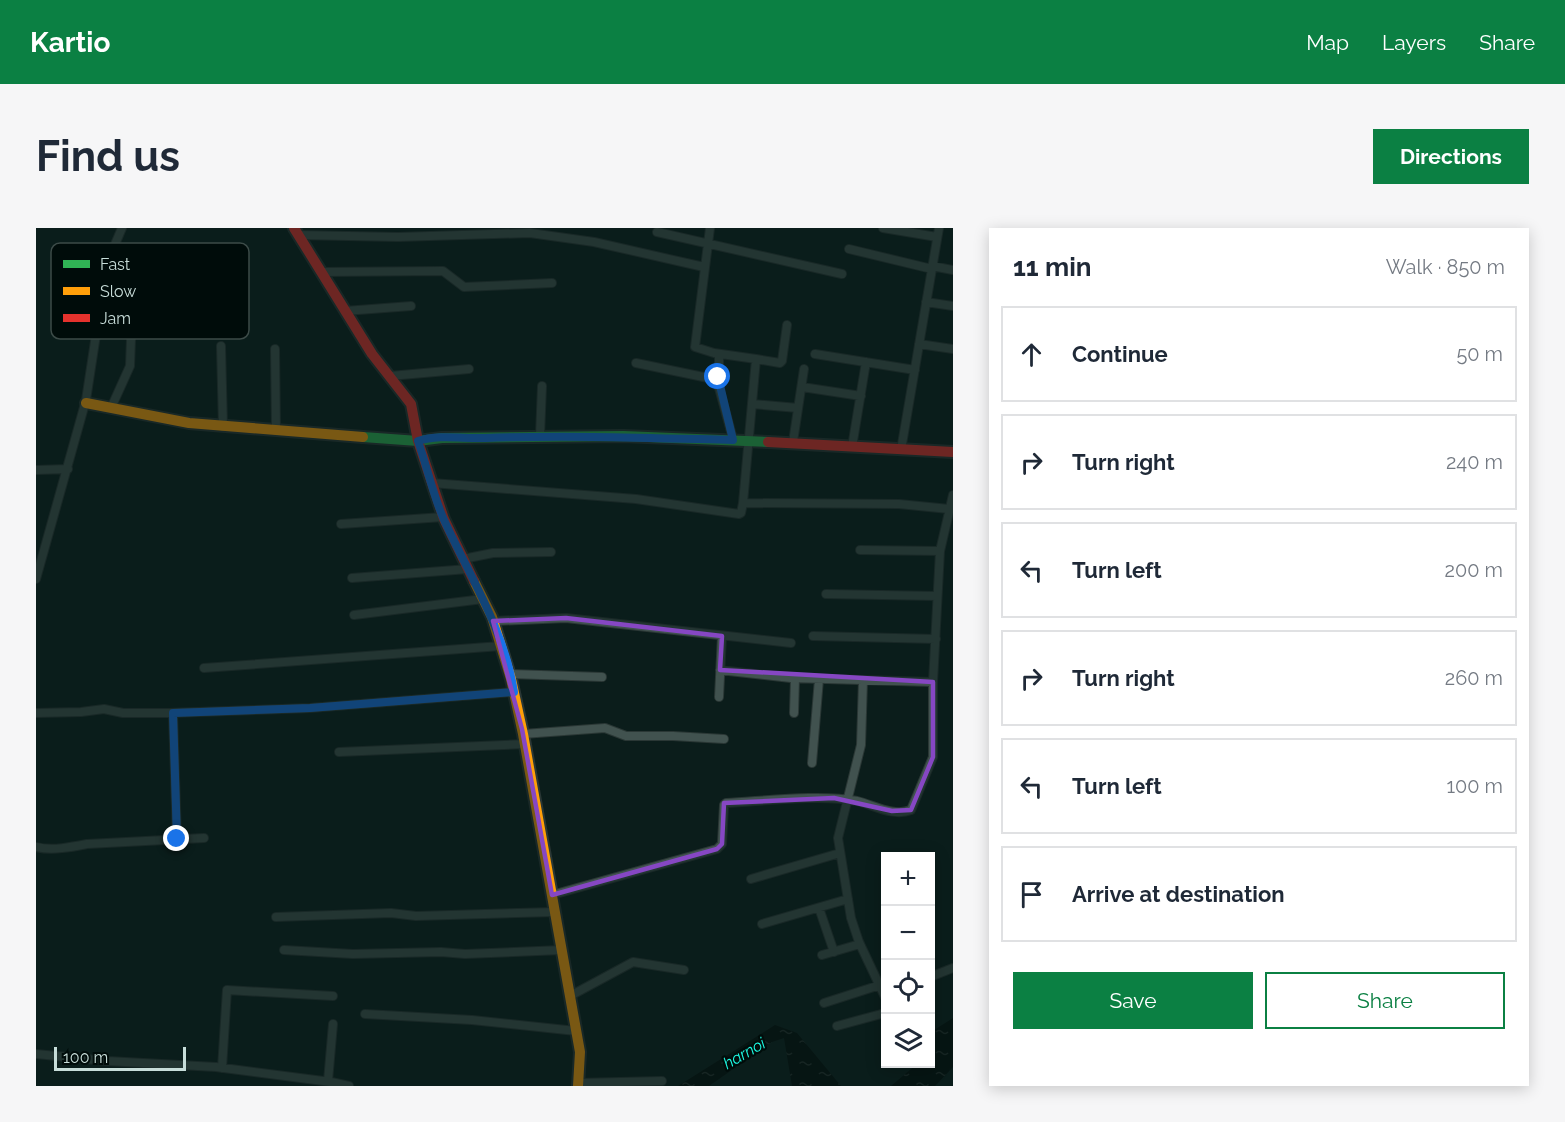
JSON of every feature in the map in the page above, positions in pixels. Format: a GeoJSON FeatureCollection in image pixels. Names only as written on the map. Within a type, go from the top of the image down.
{"type":"FeatureCollection","features":[{"type":"Feature","properties":{"kind":"street"},"geometry":{"type":"LineString","coordinates":[[116,243],[122,228]]}},
{"type":"Feature","properties":{"kind":"street"},"geometry":{"type":"LineString","coordinates":[[710,228],[695,347],[719,354],[780,363],[787,325]]}},
{"type":"Feature","properties":{"kind":"street"},"geometry":{"type":"LineString","coordinates":[[883,228],[937,237]]}},
{"type":"Feature","properties":{"kind":"street"},"geometry":{"type":"LineString","coordinates":[[901,450],[939,228]]}},
{"type":"Feature","properties":{"kind":"street"},"geometry":{"type":"LineString","coordinates":[[296,232],[398,237],[530,233],[594,242],[704,267]]}},
{"type":"Feature","properties":{"kind":"street"},"geometry":{"type":"LineString","coordinates":[[296,232],[372,354],[411,404],[418,441],[443,517],[493,621],[510,674],[524,739],[580,1052],[578,1085],[662,1081]]}},
{"type":"Feature","properties":{"kind":"street"},"geometry":{"type":"LineString","coordinates":[[657,232],[789,264],[842,274]]}},
{"type":"Feature","properties":{"kind":"street"},"geometry":{"type":"LineString","coordinates":[[849,249],[953,270]]}},
{"type":"Feature","properties":{"kind":"street"},"geometry":{"type":"LineString","coordinates":[[321,272],[443,271],[464,287],[552,283]]}},
{"type":"Feature","properties":{"kind":"street"},"geometry":{"type":"LineString","coordinates":[[926,302],[953,306]]}},
{"type":"Feature","properties":{"kind":"street"},"geometry":{"type":"LineString","coordinates":[[345,311],[411,306]]}},
{"type":"Feature","properties":{"kind":"street"},"geometry":{"type":"LineString","coordinates":[[36,579],[86,403],[96,339]]}},
{"type":"Feature","properties":{"kind":"street"},"geometry":{"type":"LineString","coordinates":[[111,408],[130,366],[131,339]]}},
{"type":"Feature","properties":{"kind":"street"},"geometry":{"type":"LineString","coordinates":[[919,344],[953,349]]}},
{"type":"Feature","properties":{"kind":"street"},"geometry":{"type":"LineString","coordinates":[[221,346],[223,427]]}},
{"type":"Feature","properties":{"kind":"street"},"geometry":{"type":"LineString","coordinates":[[275,348],[276,430]]}},
{"type":"Feature","properties":{"kind":"street"},"geometry":{"type":"LineString","coordinates":[[719,354],[718,380],[733,440]]}},
{"type":"Feature","properties":{"kind":"street"},"geometry":{"type":"LineString","coordinates":[[815,354],[915,370]]}},
{"type":"Feature","properties":{"kind":"street"},"geometry":{"type":"LineString","coordinates":[[432,483],[636,499],[739,514],[749,440],[756,359]]}},
{"type":"Feature","properties":{"kind":"street"},"geometry":{"type":"LineString","coordinates":[[852,447],[867,362]]}},
{"type":"Feature","properties":{"kind":"street"},"geometry":{"type":"LineString","coordinates":[[636,363],[718,380]]}},
{"type":"Feature","properties":{"kind":"street"},"geometry":{"type":"LineString","coordinates":[[390,376],[469,369]]}},
{"type":"Feature","properties":{"kind":"street"},"geometry":{"type":"LineString","coordinates":[[794,442],[804,369]]}},
{"type":"Feature","properties":{"kind":"street"},"geometry":{"type":"LineString","coordinates":[[540,436],[542,386]]}},
{"type":"Feature","properties":{"kind":"street"},"geometry":{"type":"LineString","coordinates":[[802,387],[861,396]]}},
{"type":"Feature","properties":{"kind":"street"},"geometry":{"type":"LineString","coordinates":[[86,403],[189,423],[223,427],[418,441],[429,437],[540,436],[749,440],[953,452]]}},
{"type":"Feature","properties":{"kind":"street"},"geometry":{"type":"LineString","coordinates":[[752,404],[798,408]]}},
{"type":"Feature","properties":{"kind":"street"},"geometry":{"type":"LineString","coordinates":[[36,470],[68,469]]}},
{"type":"Feature","properties":{"kind":"street"},"geometry":{"type":"LineString","coordinates":[[552,895],[717,849],[722,844],[726,803],[834,798],[892,811],[911,810],[933,757],[933,682],[940,552],[953,495]]}},
{"type":"Feature","properties":{"kind":"street"},"geometry":{"type":"LineString","coordinates":[[742,503],[899,504],[949,509]]}},
{"type":"Feature","properties":{"kind":"street"},"geometry":{"type":"LineString","coordinates":[[341,524],[443,517]]}},
{"type":"Feature","properties":{"kind":"street"},"geometry":{"type":"LineString","coordinates":[[860,550],[940,552]]}},
{"type":"Feature","properties":{"kind":"street"},"geometry":{"type":"LineString","coordinates":[[352,578],[466,564],[493,553],[550,552]]}},
{"type":"Feature","properties":{"kind":"street"},"geometry":{"type":"LineString","coordinates":[[826,594],[937,596]]}},
{"type":"Feature","properties":{"kind":"street"},"geometry":{"type":"LineString","coordinates":[[354,615],[483,599]]}},
{"type":"Feature","properties":{"kind":"street"},"geometry":{"type":"LineString","coordinates":[[493,621],[566,618],[791,643]]}},
{"type":"Feature","properties":{"kind":"street"},"geometry":{"type":"LineString","coordinates":[[719,698],[722,636]]}},
{"type":"Feature","properties":{"kind":"street"},"geometry":{"type":"LineString","coordinates":[[813,636],[936,639]]}},
{"type":"Feature","properties":{"kind":"street"},"geometry":{"type":"LineString","coordinates":[[204,668],[501,646]]}},
{"type":"Feature","properties":{"kind":"street"},"geometry":{"type":"LineString","coordinates":[[720,670],[795,678],[933,682]]}},
{"type":"Feature","properties":{"kind":"street"},"geometry":{"type":"LineString","coordinates":[[510,674],[602,677]]}},
{"type":"Feature","properties":{"kind":"street"},"geometry":{"type":"LineString","coordinates":[[794,713],[795,678]]}},
{"type":"Feature","properties":{"kind":"street"},"geometry":{"type":"LineString","coordinates":[[812,763],[819,679]]}},
{"type":"Feature","properties":{"kind":"street"},"geometry":{"type":"LineString","coordinates":[[824,1003],[880,985],[860,944],[851,918],[838,838],[861,746],[863,680]]}},
{"type":"Feature","properties":{"kind":"street"},"geometry":{"type":"LineString","coordinates":[[36,713],[104,709],[123,713],[173,713],[310,708],[514,692]]}},
{"type":"Feature","properties":{"kind":"street"},"geometry":{"type":"LineString","coordinates":[[173,713],[177,839]]}},
{"type":"Feature","properties":{"kind":"street"},"geometry":{"type":"LineString","coordinates":[[339,752],[524,739],[605,728],[618,735],[626,736],[724,739]]}},
{"type":"Feature","properties":{"kind":"street"},"geometry":{"type":"LineString","coordinates":[[36,848],[204,838]]}},
{"type":"Feature","properties":{"kind":"street"},"geometry":{"type":"LineString","coordinates":[[751,879],[840,853]]}},
{"type":"Feature","properties":{"kind":"street"},"geometry":{"type":"LineString","coordinates":[[762,924],[848,899]]}},
{"type":"Feature","properties":{"kind":"street"},"geometry":{"type":"LineString","coordinates":[[819,908],[834,952]]}},
{"type":"Feature","properties":{"kind":"street"},"geometry":{"type":"LineString","coordinates":[[276,917],[391,913],[416,916],[555,912]]}},
{"type":"Feature","properties":{"kind":"street"},"geometry":{"type":"LineString","coordinates":[[822,955],[860,944]]}},
{"type":"Feature","properties":{"kind":"street"},"geometry":{"type":"LineString","coordinates":[[284,950],[353,954],[441,952],[465,954],[562,950]]}},
{"type":"Feature","properties":{"kind":"street"},"geometry":{"type":"LineString","coordinates":[[570,996],[633,962],[684,970]]}},
{"type":"Feature","properties":{"kind":"street"},"geometry":{"type":"LineString","coordinates":[[935,975],[953,968]]}},
{"type":"Feature","properties":{"kind":"street"},"geometry":{"type":"LineString","coordinates":[[222,1068],[227,990],[333,996]]}},
{"type":"Feature","properties":{"kind":"street"},"geometry":{"type":"LineString","coordinates":[[365,1014],[472,1020],[576,1031]]}},
{"type":"Feature","properties":{"kind":"street"},"geometry":{"type":"LineString","coordinates":[[837,1026],[881,1014]]}},
{"type":"Feature","properties":{"kind":"street"},"geometry":{"type":"LineString","coordinates":[[328,1082],[333,1024]]}},
{"type":"Feature","properties":{"kind":"street"},"geometry":{"type":"LineString","coordinates":[[36,1054],[222,1068],[349,1086]]}},
{"type":"Feature","properties":{"kind":"highlighted area"},"geometry":{"type":"Polygon","coordinates":[[[566,618],[722,636],[720,670],[933,682],[933,757],[911,810],[892,811],[834,798],[724,803],[722,844],[717,849],[552,895],[522,729],[493,621],[566,618]]]}},
{"type":"Feature","properties":{"kind":"water"},"geometry":{"type":"Polygon","coordinates":[[[953,1018],[953,1067],[935,1086],[891,1086],[912,1068],[935,1068],[935,1029],[953,1018]]]}},
{"type":"Feature","properties":{"kind":"water","name":"harnoi"},"geometry":{"type":"Polygon","coordinates":[[[775,1025],[797,1033],[841,1086],[792,1086],[784,1038],[772,1042],[709,1086],[678,1086],[775,1025]]]}},
{"type":"Feature","properties":{"kind":"traffic: fast"},"geometry":{"type":"LineString","coordinates":[[363,437],[418,441],[442,438],[623,436],[768,442]]}},
{"type":"Feature","properties":{"kind":"traffic: slow"},"geometry":{"type":"LineString","coordinates":[[86,403],[189,423],[363,437]]}},
{"type":"Feature","properties":{"kind":"traffic: slow"},"geometry":{"type":"LineString","coordinates":[[474,581],[492,617],[511,679],[523,734],[580,1052],[578,1086]]}},
{"type":"Feature","properties":{"kind":"traffic: jam"},"geometry":{"type":"LineString","coordinates":[[294,228],[372,354],[411,404],[418,441],[444,519],[474,581]]}},
{"type":"Feature","properties":{"kind":"traffic: jam"},"geometry":{"type":"LineString","coordinates":[[768,442],[953,452]]}},
{"type":"Feature","properties":{"kind":"route"},"geometry":{"type":"LineString","coordinates":[[177,839],[173,713],[310,708],[514,692],[492,617],[444,519],[418,441],[429,437],[540,436],[733,440],[718,377]]}}]}
